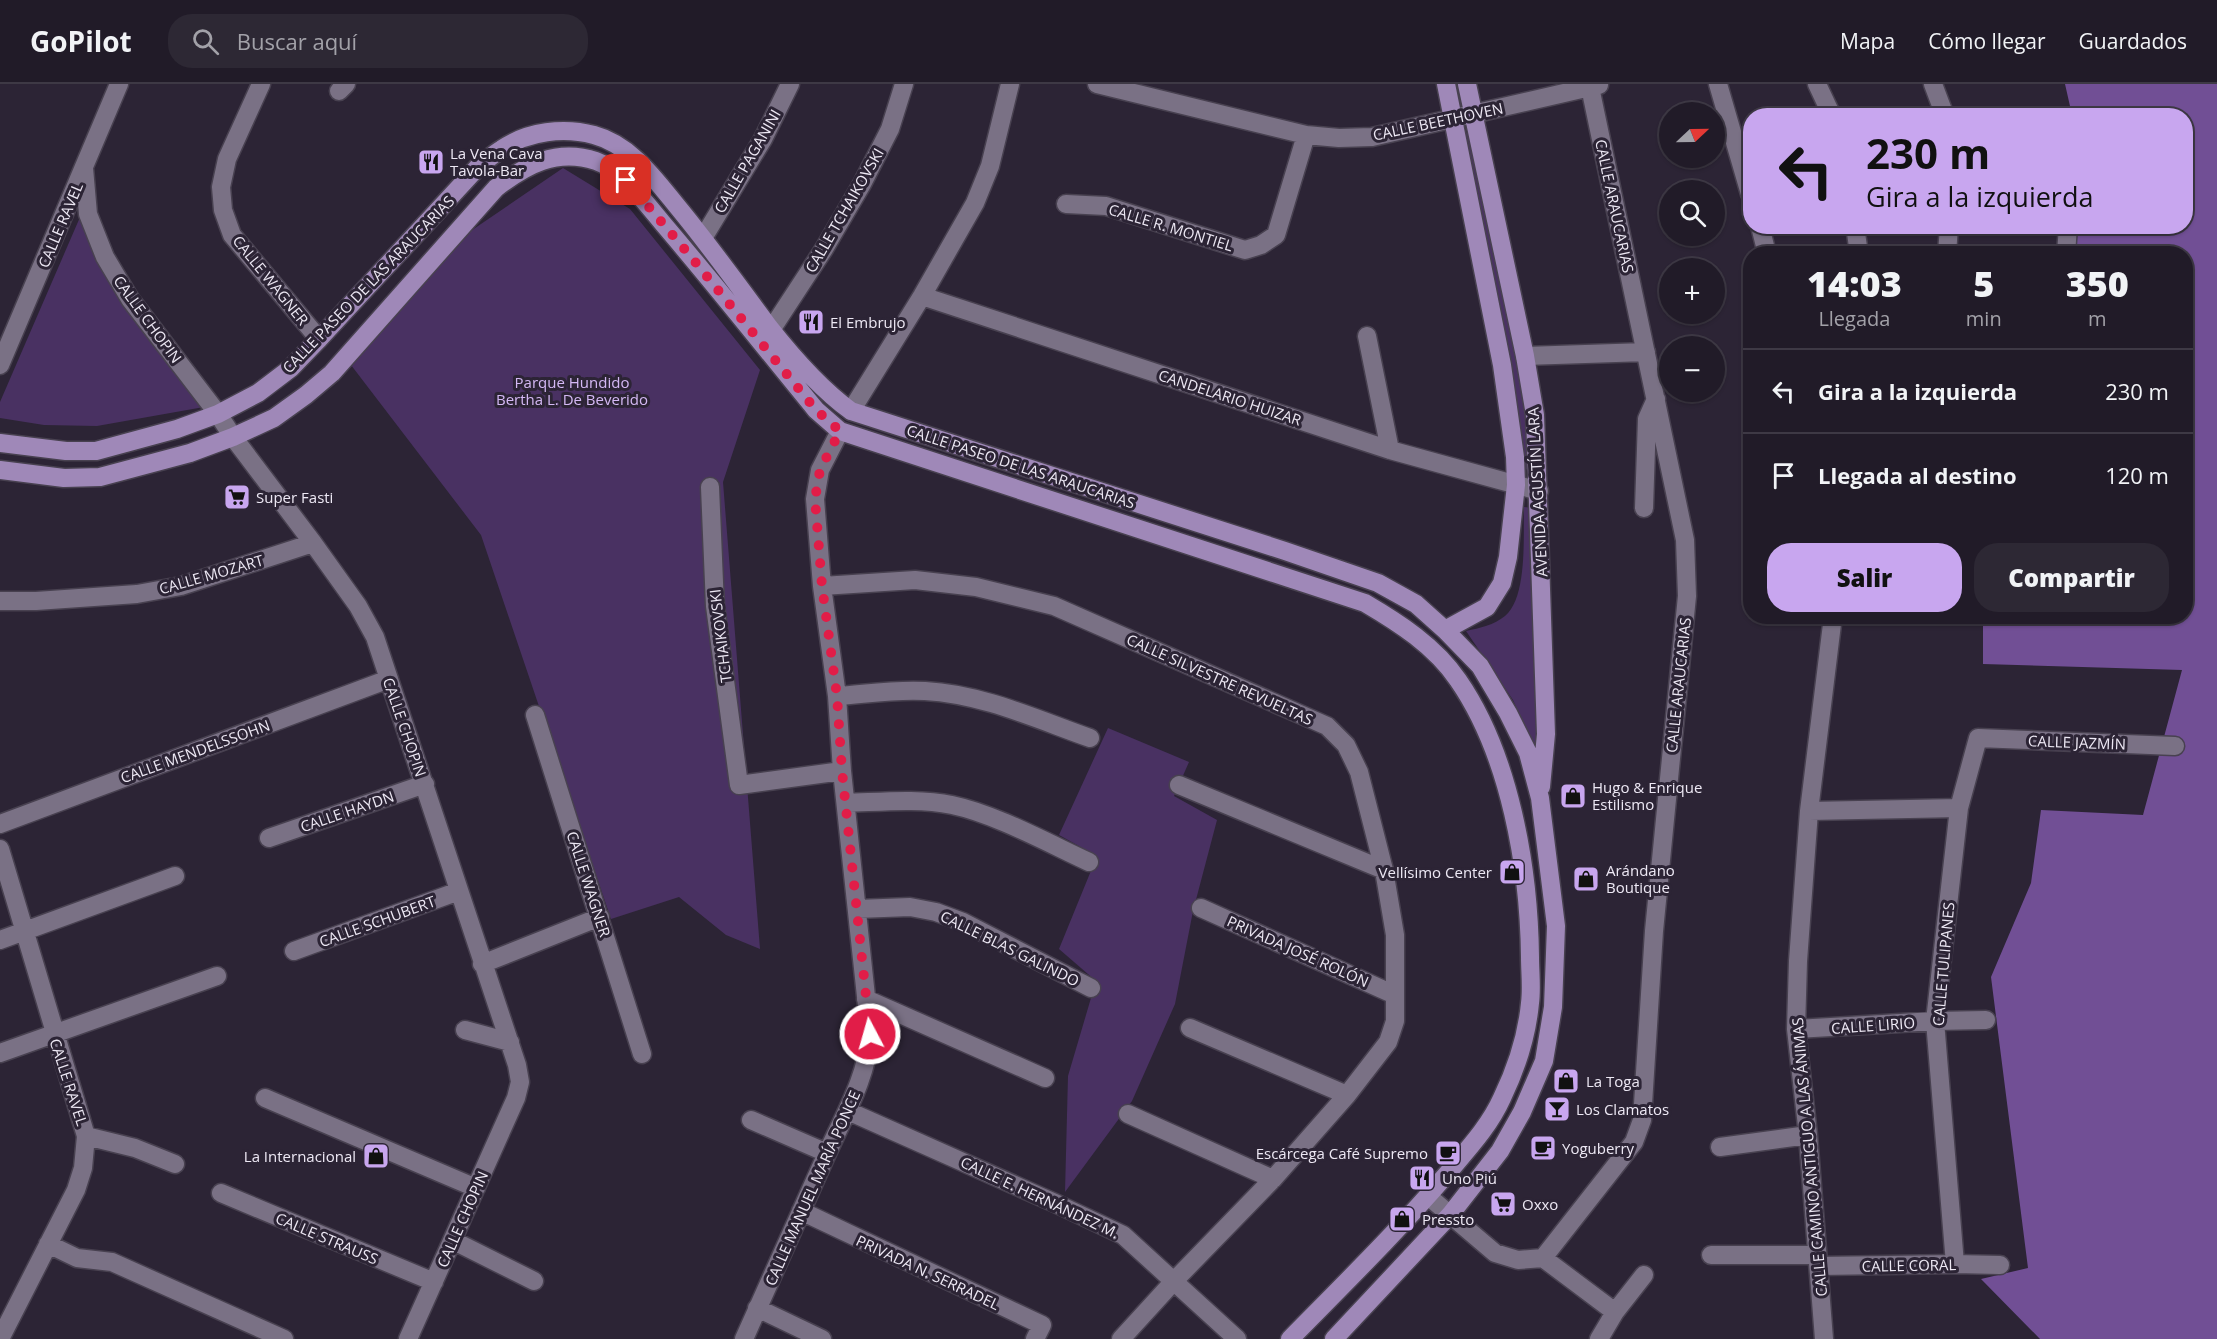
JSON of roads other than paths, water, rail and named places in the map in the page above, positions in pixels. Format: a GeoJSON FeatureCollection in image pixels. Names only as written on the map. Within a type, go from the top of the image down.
{"type":"FeatureCollection","features":[{"type":"Feature","properties":{"kind":"main road","name":"AVENIDA AGUSTÍN LARA"},"geometry":{"type":"LineString","coordinates":[[1445,630],[1487,607],[1502,583],[1508,557],[1516,485],[1515,457],[1502,364],[1446,84]]}},
{"type":"Feature","properties":{"kind":"main road","name":"AVENIDA AGUSTÍN LARA"},"geometry":{"type":"LineString","coordinates":[[1467,84],[1525,356],[1535,415],[1546,734],[1540,798]]}},
{"type":"Feature","properties":{"kind":"main road","name":"CALLE PASEO DE LAS ARAUCARIAS"},"geometry":{"type":"LineString","coordinates":[[0,443],[66,451],[96,451],[177,429],[218,414],[258,393],[291,368],[477,168],[503,148],[531,135],[564,130],[595,135],[622,148],[646,168],[703,238],[771,330],[832,397],[851,411],[1285,550],[1378,583],[1416,604],[1480,666],[1508,713],[1528,753],[1540,798],[1556,926],[1552,1007],[1544,1061],[1522,1112],[1500,1151],[1450,1215],[1334,1339]]}},
{"type":"Feature","properties":{"kind":"main road","name":"CALLE PASEO DE LAS ARAUCARIAS"},"geometry":{"type":"LineString","coordinates":[[0,470],[64,478],[100,477],[190,453],[233,437],[273,418],[332,373],[496,188],[527,166],[544,159],[569,156],[598,161],[626,180],[816,410],[840,431],[1365,603],[1397,622],[1427,645],[1458,679],[1484,726],[1500,763],[1512,807],[1529,926],[1531,1002],[1520,1052],[1502,1098],[1481,1134],[1428,1196],[1290,1339]]}},
{"type":"Feature","properties":{"kind":"main road"},"geometry":{"type":"LineString","coordinates":[[1277,573],[1285,550]]}},
{"type":"Feature","properties":{"kind":"street","name":"CALLE RAVEL"},"geometry":{"type":"LineString","coordinates":[[0,365],[119,84]]}},
{"type":"Feature","properties":{"kind":"street","name":"CALLE WAGNER"},"geometry":{"type":"LineString","coordinates":[[261,84],[227,159],[221,187],[223,210],[232,235],[319,339]]}},
{"type":"Feature","properties":{"kind":"street","name":"CALLE PAGANINI"},"geometry":{"type":"LineString","coordinates":[[703,238],[763,139],[790,84]]}},
{"type":"Feature","properties":{"kind":"street","name":"CALLE TCHAIKOVSKI"},"geometry":{"type":"LineString","coordinates":[[771,330],[824,249],[862,184],[890,129],[904,84]]}},
{"type":"Feature","properties":{"kind":"street"},"geometry":{"type":"LineString","coordinates":[[851,411],[922,296],[975,203],[990,166],[1010,84]]}},
{"type":"Feature","properties":{"kind":"street","name":"CALLE BEETHOVEN"},"geometry":{"type":"LineString","coordinates":[[1097,84],[1306,135],[1339,138],[1372,136],[1596,86]]}},
{"type":"Feature","properties":{"kind":"street"},"geometry":{"type":"LineString","coordinates":[[1718,84],[1743,170]]}},
{"type":"Feature","properties":{"kind":"street"},"geometry":{"type":"LineString","coordinates":[[1817,84],[1828,108]]}},
{"type":"Feature","properties":{"kind":"street"},"geometry":{"type":"LineString","coordinates":[[1932,84],[1942,108]]}},
{"type":"Feature","properties":{"kind":"street","name":"CALLE ARAUCARIAS"},"geometry":{"type":"LineString","coordinates":[[1543,1258],[1634,1142],[1642,1120],[1654,931],[1687,596],[1685,540],[1646,352],[1596,86]]}},
{"type":"Feature","properties":{"kind":"street","name":"CALLE R. MONTIEL"},"geometry":{"type":"LineString","coordinates":[[1066,204],[1107,206],[1245,250],[1261,246],[1276,235],[1306,135]]}},
{"type":"Feature","properties":{"kind":"street","name":"CALLE CHOPIN"},"geometry":{"type":"LineString","coordinates":[[84,168],[88,214],[105,257],[130,299],[313,543],[358,606],[375,637],[482,963],[518,1065],[520,1082],[516,1098],[454,1241],[408,1339]]}},
{"type":"Feature","properties":{"kind":"street","name":"CANDELARIO HUIZAR"},"geometry":{"type":"LineString","coordinates":[[922,296],[1390,450],[1539,491]]}},
{"type":"Feature","properties":{"kind":"street"},"geometry":{"type":"LineString","coordinates":[[1367,336],[1390,450]]}},
{"type":"Feature","properties":{"kind":"street"},"geometry":{"type":"LineString","coordinates":[[1525,356],[1646,352]]}},
{"type":"Feature","properties":{"kind":"street"},"geometry":{"type":"LineString","coordinates":[[1644,508],[1647,419],[1656,399]]}},
{"type":"Feature","properties":{"kind":"street","name":"CALLE MANUEL MARÍA PONCE"},"geometry":{"type":"LineString","coordinates":[[744,1339],[848,1111],[869,1052],[870,1034],[842,771],[837,696],[822,586],[815,499],[820,470],[840,431]]}},
{"type":"Feature","properties":{"kind":"street","name":"TCHAIKOVSKI"},"geometry":{"type":"LineString","coordinates":[[710,487],[715,606],[739,785],[842,771]]}},
{"type":"Feature","properties":{"kind":"street","name":"CALLE MOZART"},"geometry":{"type":"LineString","coordinates":[[0,601],[36,601],[137,594],[181,586],[313,543]]}},
{"type":"Feature","properties":{"kind":"street","name":"CALLE SILVESTRE REVUELTAS"},"geometry":{"type":"LineString","coordinates":[[822,586],[915,580],[976,587],[1054,606],[1327,726],[1346,745],[1359,772],[1384,870],[1395,935],[1395,1021],[1388,1042],[1347,1095],[1273,1179],[1121,1339]]}},
{"type":"Feature","properties":{"kind":"street","name":"CALLE CAMINO ANTIGUO A LAS ÁNIMAS"},"geometry":{"type":"LineString","coordinates":[[1824,1339],[1808,1136],[1796,1029],[1798,960],[1809,811],[1832,624]]}},
{"type":"Feature","properties":{"kind":"street","name":"CALLE MENDELSSOHN"},"geometry":{"type":"LineString","coordinates":[[0,824],[389,679]]}},
{"type":"Feature","properties":{"kind":"street"},"geometry":{"type":"LineString","coordinates":[[837,696],[924,691],[956,695],[989,702],[1090,738]]}},
{"type":"Feature","properties":{"kind":"street","name":"CALLE WAGNER"},"geometry":{"type":"LineString","coordinates":[[535,715],[642,1054]]}},
{"type":"Feature","properties":{"kind":"street","name":"CALLE JAZMÍN"},"geometry":{"type":"LineString","coordinates":[[1978,738],[2175,746]]}},
{"type":"Feature","properties":{"kind":"street","name":"CALLE TULIPANES"},"geometry":{"type":"LineString","coordinates":[[1955,1264],[1935,1021],[1959,808],[1978,738]]}},
{"type":"Feature","properties":{"kind":"street","name":"CALLE HAYDN"},"geometry":{"type":"LineString","coordinates":[[269,838],[424,784]]}},
{"type":"Feature","properties":{"kind":"street"},"geometry":{"type":"LineString","coordinates":[[1179,785],[1384,870]]}},
{"type":"Feature","properties":{"kind":"street"},"geometry":{"type":"LineString","coordinates":[[846,803],[917,801],[952,805],[982,814],[1089,862]]}},
{"type":"Feature","properties":{"kind":"street"},"geometry":{"type":"LineString","coordinates":[[1809,811],[1959,808]]}},
{"type":"Feature","properties":{"kind":"street","name":"CALLE RAVEL"},"geometry":{"type":"LineString","coordinates":[[0,849],[86,1136],[83,1168],[76,1190],[0,1339]]}},
{"type":"Feature","properties":{"kind":"street"},"geometry":{"type":"LineString","coordinates":[[0,940],[175,876]]}},
{"type":"Feature","properties":{"kind":"street","name":"CALLE SCHUBERT"},"geometry":{"type":"LineString","coordinates":[[294,951],[459,891]]}},
{"type":"Feature","properties":{"kind":"street","name":"CALLE BLAS GALINDO"},"geometry":{"type":"LineString","coordinates":[[857,909],[910,907],[936,912],[963,922],[1091,988]]}},
{"type":"Feature","properties":{"kind":"street","name":"PRIVADA JOSÉ ROLÓN"},"geometry":{"type":"LineString","coordinates":[[1201,908],[1395,995]]}},
{"type":"Feature","properties":{"kind":"street"},"geometry":{"type":"LineString","coordinates":[[482,963],[600,917]]}},
{"type":"Feature","properties":{"kind":"street"},"geometry":{"type":"LineString","coordinates":[[0,1053],[217,976]]}},
{"type":"Feature","properties":{"kind":"street"},"geometry":{"type":"LineString","coordinates":[[866,999],[1045,1078]]}},
{"type":"Feature","properties":{"kind":"street","name":"CALLE LIRIO"},"geometry":{"type":"LineString","coordinates":[[1796,1029],[1986,1020]]}},
{"type":"Feature","properties":{"kind":"street"},"geometry":{"type":"LineString","coordinates":[[1190,1028],[1347,1095]]}},
{"type":"Feature","properties":{"kind":"street"},"geometry":{"type":"LineString","coordinates":[[465,1030],[510,1042]]}},
{"type":"Feature","properties":{"kind":"street"},"geometry":{"type":"LineString","coordinates":[[265,1098],[476,1188]]}},
{"type":"Feature","properties":{"kind":"street","name":"CALLE E. HERNÁNDEZ M."},"geometry":{"type":"LineString","coordinates":[[848,1111],[1123,1235],[1237,1339]]}},
{"type":"Feature","properties":{"kind":"street"},"geometry":{"type":"LineString","coordinates":[[1128,1114],[1273,1179]]}},
{"type":"Feature","properties":{"kind":"street"},"geometry":{"type":"LineString","coordinates":[[751,1119],[827,1153]]}},
{"type":"Feature","properties":{"kind":"street"},"geometry":{"type":"LineString","coordinates":[[86,1136],[135,1148],[175,1164]]}},
{"type":"Feature","properties":{"kind":"street"},"geometry":{"type":"LineString","coordinates":[[1720,1147],[1808,1136]]}},
{"type":"Feature","properties":{"kind":"street","name":"CALLE STRAUSS"},"geometry":{"type":"LineString","coordinates":[[221,1193],[434,1282]]}},
{"type":"Feature","properties":{"kind":"street"},"geometry":{"type":"LineString","coordinates":[[1428,1196],[1495,1252],[1518,1260],[1543,1258],[1615,1312]]}},
{"type":"Feature","properties":{"kind":"street","name":"PRIVADA N. SERRADEL"},"geometry":{"type":"LineString","coordinates":[[801,1211],[1042,1325],[1035,1339]]}},
{"type":"Feature","properties":{"kind":"street"},"geometry":{"type":"LineString","coordinates":[[454,1241],[534,1281]]}},
{"type":"Feature","properties":{"kind":"street"},"geometry":{"type":"LineString","coordinates":[[48,1244],[77,1258],[112,1262],[284,1339]]}},
{"type":"Feature","properties":{"kind":"street","name":"CALLE CORAL"},"geometry":{"type":"LineString","coordinates":[[1711,1255],[1818,1261],[2000,1265]]}},
{"type":"Feature","properties":{"kind":"street"},"geometry":{"type":"LineString","coordinates":[[1599,1339],[1615,1312],[1644,1275]]}},
{"type":"Feature","properties":{"kind":"street"},"geometry":{"type":"LineString","coordinates":[[757,1308],[822,1339]]}},
{"type":"Feature","properties":{"kind":"place","name":"La Vena Cava Tavola-Bar"},"geometry":{"type":"Point","coordinates":[431,162]}},
{"type":"Feature","properties":{"kind":"place","name":"El Embrujo"},"geometry":{"type":"Point","coordinates":[811,322]}},
{"type":"Feature","properties":{"kind":"place","name":"Super Fasti"},"geometry":{"type":"Point","coordinates":[237,497]}},
{"type":"Feature","properties":{"kind":"place","name":"Hugo & Enrique Estilismo"},"geometry":{"type":"Point","coordinates":[1573,796]}},
{"type":"Feature","properties":{"kind":"place","name":"Vellísimo Center"},"geometry":{"type":"Point","coordinates":[1512,872]}},
{"type":"Feature","properties":{"kind":"place","name":"Arándano Boutique"},"geometry":{"type":"Point","coordinates":[1586,879]}},
{"type":"Feature","properties":{"kind":"place","name":"La Toga"},"geometry":{"type":"Point","coordinates":[1566,1081]}},
{"type":"Feature","properties":{"kind":"place","name":"Los Clamatos"},"geometry":{"type":"Point","coordinates":[1557,1109]}},
{"type":"Feature","properties":{"kind":"place","name":"Yoguberry"},"geometry":{"type":"Point","coordinates":[1543,1148]}},
{"type":"Feature","properties":{"kind":"place","name":"Escárcega Café Supremo"},"geometry":{"type":"Point","coordinates":[1448,1153]}},
{"type":"Feature","properties":{"kind":"place","name":"La Internacional"},"geometry":{"type":"Point","coordinates":[376,1156]}},
{"type":"Feature","properties":{"kind":"place","name":"Uno Piú"},"geometry":{"type":"Point","coordinates":[1422,1178]}},
{"type":"Feature","properties":{"kind":"place","name":"Oxxo"},"geometry":{"type":"Point","coordinates":[1503,1204]}},
{"type":"Feature","properties":{"kind":"place","name":"Pressto"},"geometry":{"type":"Point","coordinates":[1402,1219]}},
{"type":"Feature","properties":{"kind":"park label","name":"Parque Hundido Bertha L. De Beverido"},"geometry":{"type":"Point","coordinates":[572,390]}}]}
